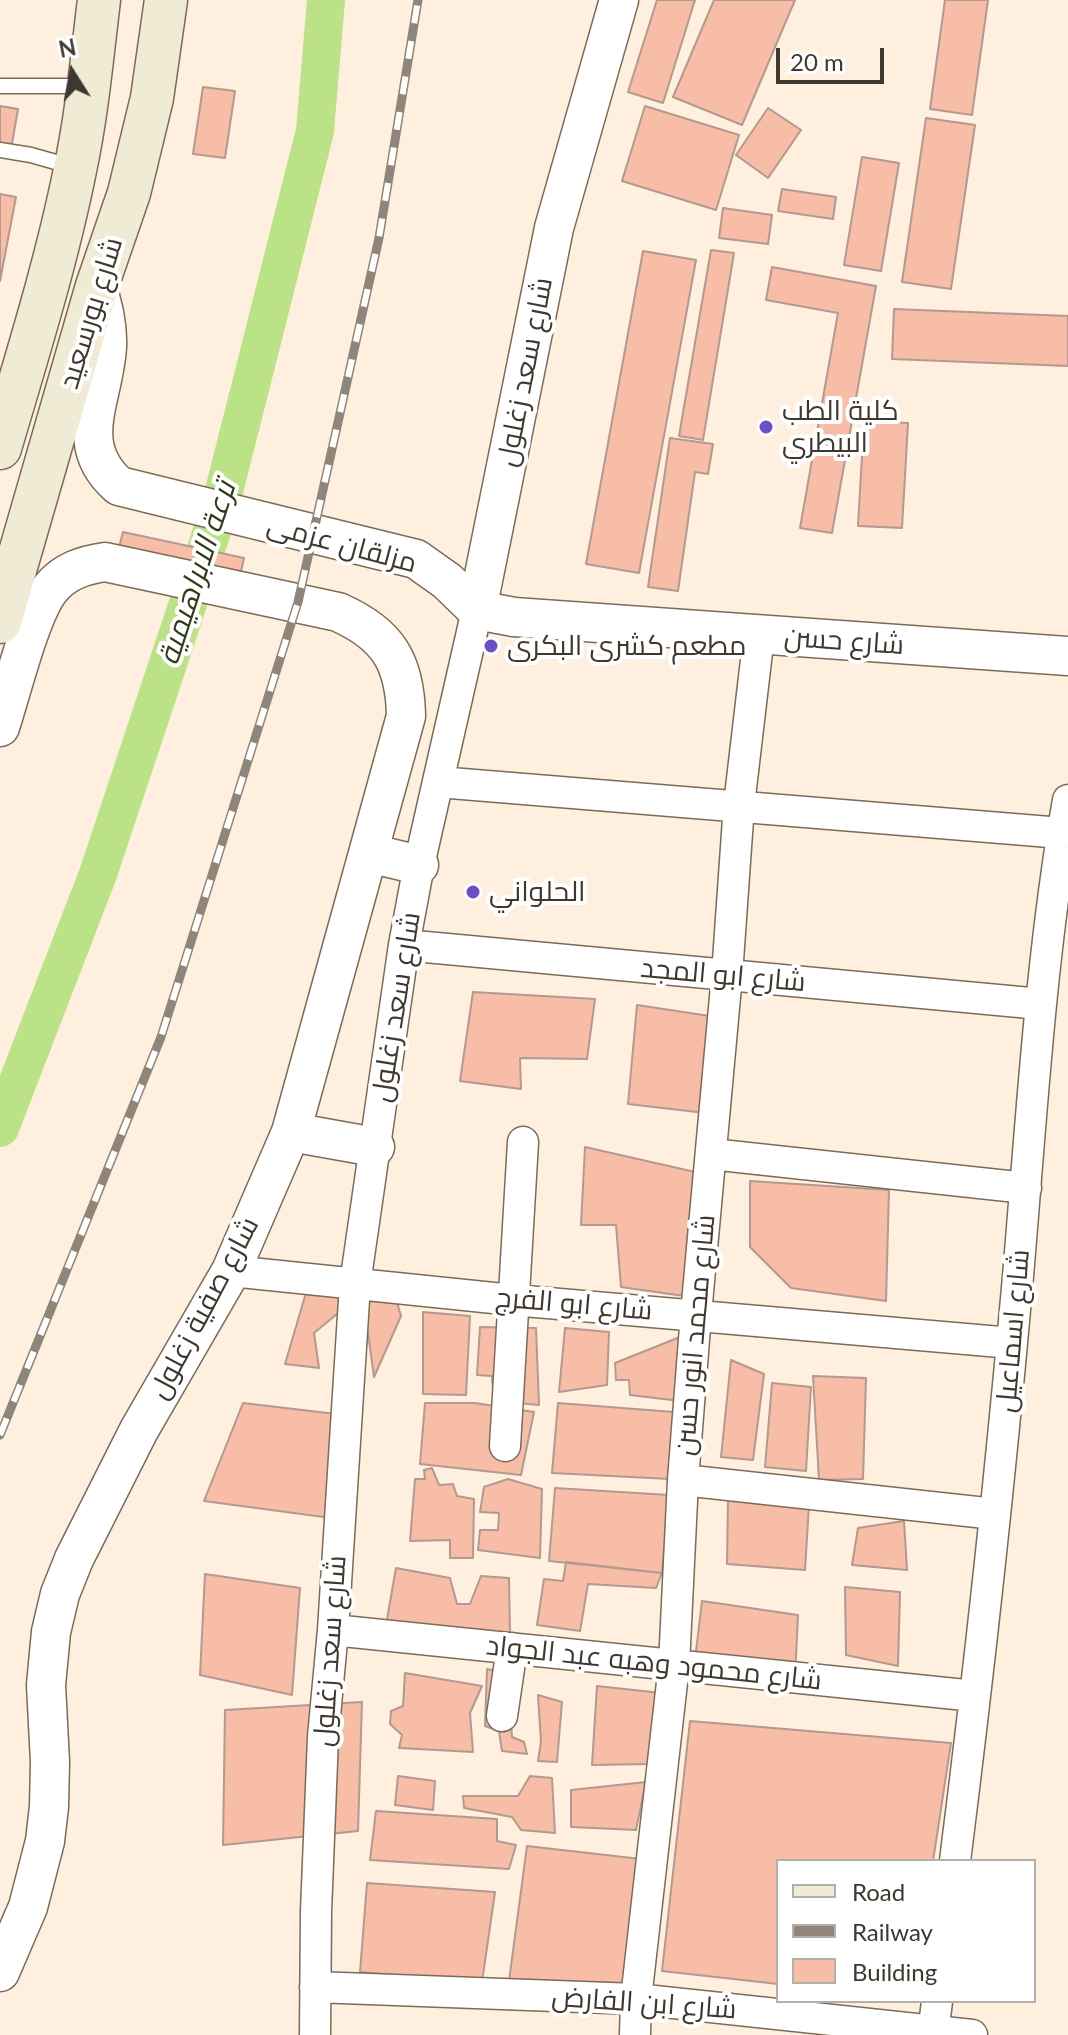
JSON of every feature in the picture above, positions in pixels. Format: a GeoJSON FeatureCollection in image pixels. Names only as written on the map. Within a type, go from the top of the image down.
{"type":"FeatureCollection","features":[{"type":"Feature","properties":{"kind":"main road","name":"شارع بورسعيد"},"geometry":{"type":"LineString","coordinates":[[0,448],[50,278],[76,168],[99,0]]}},
{"type":"Feature","properties":{"kind":"main road","name":"شارع بورسعيد"},"geometry":{"type":"LineString","coordinates":[[0,622],[97,286],[129,193],[149,111],[166,0]]}},
{"type":"Feature","properties":{"kind":"street","name":"شارع سعد زغلول"},"geometry":{"type":"LineString","coordinates":[[315,2035],[323,1737],[333,1630],[355,1284],[404,945],[477,610],[554,228],[619,0]]}},
{"type":"Feature","properties":{"kind":"street","name":"مزلقان عزمى"},"geometry":{"type":"LineString","coordinates":[[97,286],[106,319],[107,349],[92,439],[95,457],[104,474],[119,486],[416,559],[447,581],[477,610]]}},
{"type":"Feature","properties":{"kind":"street","name":"شارع صفية زغلول"},"geometry":{"type":"LineString","coordinates":[[0,727],[39,607],[50,588],[66,574],[85,565],[105,562],[338,612],[363,623],[383,641],[398,663],[406,689],[406,716],[291,1132],[231,1271],[139,1430],[74,1559],[60,1594],[51,1632],[46,1685],[50,1777],[45,1841],[28,1907],[0,1972]]}},
{"type":"Feature","properties":{"kind":"street","name":"شارع حسن"},"geometry":{"type":"LineString","coordinates":[[477,610],[514,617],[1068,656]]}},
{"type":"Feature","properties":{"kind":"street","name":"شارع محمد انور حسن"},"geometry":{"type":"LineString","coordinates":[[635,2035],[636,1999],[674,1665],[683,1480],[696,1314],[739,805],[759,635]]}},
{"type":"Feature","properties":{"kind":"street"},"geometry":{"type":"LineString","coordinates":[[438,782],[1062,833]]}},
{"type":"Feature","properties":{"kind":"street","name":"شارع اسماعيل"},"geometry":{"type":"LineString","coordinates":[[955,1859],[995,1514],[1041,1004],[1068,800]]}},
{"type":"Feature","properties":{"kind":"street"},"geometry":{"type":"LineString","coordinates":[[369,853],[419,865]]}},
{"type":"Feature","properties":{"kind":"street","name":"شارع ابو المجد"},"geometry":{"type":"LineString","coordinates":[[404,945],[1041,1004]]}},
{"type":"Feature","properties":{"kind":"street"},"geometry":{"type":"LineString","coordinates":[[291,1132],[375,1147]]}},
{"type":"Feature","properties":{"kind":"street"},"geometry":{"type":"LineString","coordinates":[[505,1446],[523,1142]]}},
{"type":"Feature","properties":{"kind":"street"},"geometry":{"type":"LineString","coordinates":[[711,1154],[1026,1188]]}},
{"type":"Feature","properties":{"kind":"street","name":"شارع ابو الفرج"},"geometry":{"type":"LineString","coordinates":[[231,1271],[513,1300],[1012,1343]]}},
{"type":"Feature","properties":{"kind":"street"},"geometry":{"type":"LineString","coordinates":[[683,1480],[995,1514]]}},
{"type":"Feature","properties":{"kind":"street","name":"شارع محمود وهبه عبد الجواد"},"geometry":{"type":"LineString","coordinates":[[333,1630],[975,1696]]}},
{"type":"Feature","properties":{"kind":"street"},"geometry":{"type":"LineString","coordinates":[[502,1716],[512,1648]]}},
{"type":"Feature","properties":{"kind":"street","name":"شارع ابن الفارض"},"geometry":{"type":"LineString","coordinates":[[315,1987],[636,1999],[972,2035]]}},
{"type":"Feature","properties":{"kind":"street"},"geometry":{"type":"LineString","coordinates":[[933,2033],[937,2003]]}},
{"type":"Feature","properties":{"kind":"lane"},"geometry":{"type":"LineString","coordinates":[[0,86],[89,86]]}},
{"type":"Feature","properties":{"kind":"lane"},"geometry":{"type":"LineString","coordinates":[[0,150],[76,168]]}},
{"type":"Feature","properties":{"kind":"building"},"geometry":{"type":"Polygon","coordinates":[[[657,0],[695,0],[663,103],[628,92],[657,0]]]}},
{"type":"Feature","properties":{"kind":"building"},"geometry":{"type":"Polygon","coordinates":[[[714,0],[795,0],[742,125],[673,97],[714,0]]]}},
{"type":"Feature","properties":{"kind":"building"},"geometry":{"type":"Polygon","coordinates":[[[945,0],[988,0],[972,115],[930,109],[945,0]]]}},
{"type":"Feature","properties":{"kind":"building"},"geometry":{"type":"Polygon","coordinates":[[[203,87],[235,91],[225,158],[193,154],[203,87]]]}},
{"type":"Feature","properties":{"kind":"building"},"geometry":{"type":"Polygon","coordinates":[[[0,106],[18,109],[10,155],[0,154],[0,106]]]}},
{"type":"Feature","properties":{"kind":"building"},"geometry":{"type":"Polygon","coordinates":[[[645,106],[739,135],[716,210],[622,181],[645,106]]]}},
{"type":"Feature","properties":{"kind":"building"},"geometry":{"type":"Polygon","coordinates":[[[768,108],[801,130],[768,178],[736,155],[768,108]]]}},
{"type":"Feature","properties":{"kind":"building"},"geometry":{"type":"Polygon","coordinates":[[[926,118],[975,125],[951,289],[902,282],[926,118]]]}},
{"type":"Feature","properties":{"kind":"building"},"geometry":{"type":"Polygon","coordinates":[[[862,157],[899,163],[881,271],[844,265],[862,157]]]}},
{"type":"Feature","properties":{"kind":"building"},"geometry":{"type":"Polygon","coordinates":[[[782,189],[836,197],[833,219],[778,211],[782,189]]]}},
{"type":"Feature","properties":{"kind":"building"},"geometry":{"type":"Polygon","coordinates":[[[0,194],[16,197],[0,281],[0,194]]]}},
{"type":"Feature","properties":{"kind":"building"},"geometry":{"type":"Polygon","coordinates":[[[723,208],[772,215],[768,244],[719,238],[723,208]]]}},
{"type":"Feature","properties":{"kind":"building"},"geometry":{"type":"Polygon","coordinates":[[[711,250],[734,253],[703,440],[679,436],[711,250]]]}},
{"type":"Feature","properties":{"kind":"building"},"geometry":{"type":"Polygon","coordinates":[[[643,251],[696,260],[639,573],[586,564],[643,251]]]}},
{"type":"Feature","properties":{"kind":"building"},"geometry":{"type":"Polygon","coordinates":[[[772,267],[876,286],[832,533],[800,528],[838,313],[766,300],[772,267]]]}},
{"type":"Feature","properties":{"kind":"building"},"geometry":{"type":"Polygon","coordinates":[[[894,309],[1068,316],[1068,366],[892,359],[894,309]]]}},
{"type":"Feature","properties":{"kind":"building"},"geometry":{"type":"Polygon","coordinates":[[[864,421],[908,423],[902,528],[858,526],[864,421]]]}},
{"type":"Feature","properties":{"kind":"building"},"geometry":{"type":"Polygon","coordinates":[[[670,438],[713,444],[708,474],[695,472],[678,591],[648,587],[670,438]]]}},
{"type":"Feature","properties":{"kind":"building"},"geometry":{"type":"Polygon","coordinates":[[[123,532],[244,558],[240,576],[118,551],[123,532]]]}},
{"type":"Feature","properties":{"kind":"building"},"geometry":{"type":"Polygon","coordinates":[[[473,992],[595,999],[587,1059],[520,1058],[521,1089],[460,1081],[473,992]]]}},
{"type":"Feature","properties":{"kind":"building"},"geometry":{"type":"Polygon","coordinates":[[[637,1005],[723,1018],[714,1114],[628,1104],[637,1005]]]}},
{"type":"Feature","properties":{"kind":"building"},"geometry":{"type":"Polygon","coordinates":[[[585,1147],[695,1172],[684,1296],[621,1287],[616,1225],[581,1225],[585,1147]]]}},
{"type":"Feature","properties":{"kind":"building"},"geometry":{"type":"Polygon","coordinates":[[[750,1181],[889,1190],[886,1301],[791,1288],[750,1247],[750,1181]]]}},
{"type":"Feature","properties":{"kind":"building"},"geometry":{"type":"Polygon","coordinates":[[[313,1269],[389,1275],[401,1316],[374,1377],[368,1333],[358,1331],[359,1315],[337,1314],[314,1333],[319,1368],[285,1364],[313,1269]]]}},
{"type":"Feature","properties":{"kind":"building"},"geometry":{"type":"Polygon","coordinates":[[[423,1312],[470,1316],[466,1395],[423,1394],[423,1312]]]}},
{"type":"Feature","properties":{"kind":"building"},"geometry":{"type":"Polygon","coordinates":[[[480,1327],[536,1328],[539,1405],[494,1401],[492,1376],[477,1375],[480,1327]]]}},
{"type":"Feature","properties":{"kind":"building"},"geometry":{"type":"Polygon","coordinates":[[[565,1328],[609,1332],[607,1385],[559,1392],[565,1328]]]}},
{"type":"Feature","properties":{"kind":"building"},"geometry":{"type":"Polygon","coordinates":[[[680,1337],[680,1401],[630,1395],[629,1380],[616,1380],[615,1363],[680,1337]]]}},
{"type":"Feature","properties":{"kind":"building"},"geometry":{"type":"Polygon","coordinates":[[[731,1360],[764,1374],[753,1460],[721,1457],[731,1360]]]}},
{"type":"Feature","properties":{"kind":"building"},"geometry":{"type":"Polygon","coordinates":[[[813,1376],[866,1378],[863,1479],[819,1480],[813,1376]]]}},
{"type":"Feature","properties":{"kind":"building"},"geometry":{"type":"Polygon","coordinates":[[[772,1383],[811,1387],[806,1471],[765,1467],[772,1383]]]}},
{"type":"Feature","properties":{"kind":"building"},"geometry":{"type":"Polygon","coordinates":[[[243,1403],[336,1414],[331,1518],[204,1501],[243,1403]]]}},
{"type":"Feature","properties":{"kind":"building"},"geometry":{"type":"Polygon","coordinates":[[[425,1403],[475,1403],[534,1412],[521,1475],[420,1464],[425,1403]]]}},
{"type":"Feature","properties":{"kind":"building"},"geometry":{"type":"Polygon","coordinates":[[[558,1403],[674,1412],[670,1479],[552,1473],[558,1403]]]}},
{"type":"Feature","properties":{"kind":"building"},"geometry":{"type":"Polygon","coordinates":[[[432,1468],[439,1485],[453,1484],[457,1496],[474,1499],[473,1558],[450,1558],[450,1540],[410,1541],[415,1479],[425,1479],[424,1470],[432,1468]]]}},
{"type":"Feature","properties":{"kind":"building"},"geometry":{"type":"Polygon","coordinates":[[[508,1479],[542,1489],[540,1558],[478,1550],[480,1530],[498,1530],[499,1513],[480,1512],[484,1487],[508,1479]]]}},
{"type":"Feature","properties":{"kind":"building"},"geometry":{"type":"Polygon","coordinates":[[[555,1488],[669,1495],[662,1573],[549,1561],[555,1488]]]}},
{"type":"Feature","properties":{"kind":"building"},"geometry":{"type":"Polygon","coordinates":[[[728,1498],[809,1505],[805,1570],[727,1564],[728,1498]]]}},
{"type":"Feature","properties":{"kind":"building"},"geometry":{"type":"Polygon","coordinates":[[[904,1521],[907,1570],[852,1565],[858,1528],[904,1521]]]}},
{"type":"Feature","properties":{"kind":"building"},"geometry":{"type":"Polygon","coordinates":[[[566,1562],[662,1573],[656,1588],[588,1584],[580,1631],[537,1625],[544,1579],[563,1581],[566,1562]]]}},
{"type":"Feature","properties":{"kind":"building"},"geometry":{"type":"Polygon","coordinates":[[[396,1568],[450,1578],[457,1604],[470,1604],[481,1576],[509,1578],[510,1633],[386,1625],[396,1568]]]}},
{"type":"Feature","properties":{"kind":"building"},"geometry":{"type":"Polygon","coordinates":[[[205,1574],[300,1588],[292,1695],[200,1675],[205,1574]]]}},
{"type":"Feature","properties":{"kind":"building"},"geometry":{"type":"Polygon","coordinates":[[[845,1587],[900,1592],[898,1666],[846,1655],[845,1587]]]}},
{"type":"Feature","properties":{"kind":"building"},"geometry":{"type":"Polygon","coordinates":[[[702,1601],[798,1615],[795,1678],[694,1668],[702,1601]]]}},
{"type":"Feature","properties":{"kind":"building"},"geometry":{"type":"Polygon","coordinates":[[[487,1669],[508,1673],[512,1737],[524,1742],[527,1754],[502,1751],[499,1731],[485,1726],[487,1669]]]}},
{"type":"Feature","properties":{"kind":"building"},"geometry":{"type":"Polygon","coordinates":[[[405,1673],[482,1686],[470,1713],[473,1752],[399,1748],[402,1735],[390,1724],[391,1711],[403,1706],[405,1673]]]}},
{"type":"Feature","properties":{"kind":"building"},"geometry":{"type":"Polygon","coordinates":[[[597,1686],[661,1693],[650,1764],[592,1765],[597,1686]]]}},
{"type":"Feature","properties":{"kind":"building"},"geometry":{"type":"Polygon","coordinates":[[[538,1695],[562,1702],[557,1762],[538,1761],[541,1742],[538,1695]]]}},
{"type":"Feature","properties":{"kind":"building"},"geometry":{"type":"Polygon","coordinates":[[[362,1702],[358,1831],[223,1845],[225,1710],[362,1702]]]}},
{"type":"Feature","properties":{"kind":"building"},"geometry":{"type":"Polygon","coordinates":[[[690,1721],[951,1743],[933,1859],[776,1859],[776,1984],[662,1971],[690,1721]]]}},
{"type":"Feature","properties":{"kind":"building"},"geometry":{"type":"Polygon","coordinates":[[[398,1776],[435,1781],[433,1810],[395,1805],[398,1776]]]}},
{"type":"Feature","properties":{"kind":"building"},"geometry":{"type":"Polygon","coordinates":[[[530,1776],[552,1778],[555,1833],[521,1830],[512,1817],[464,1808],[463,1796],[518,1796],[530,1776]]]}},
{"type":"Feature","properties":{"kind":"building"},"geometry":{"type":"Polygon","coordinates":[[[646,1782],[636,1830],[571,1827],[571,1790],[646,1782]]]}},
{"type":"Feature","properties":{"kind":"building"},"geometry":{"type":"Polygon","coordinates":[[[376,1811],[497,1819],[497,1841],[516,1845],[509,1869],[370,1860],[376,1811]]]}},
{"type":"Feature","properties":{"kind":"building"},"geometry":{"type":"Polygon","coordinates":[[[527,1846],[641,1859],[626,1986],[509,1981],[527,1846]]]}},
{"type":"Feature","properties":{"kind":"building"},"geometry":{"type":"Polygon","coordinates":[[[367,1883],[495,1892],[482,1982],[360,1972],[367,1883]]]}},
{"type":"Feature","properties":{"kind":"waterway","name":"ترعة الابراهيمية"},"geometry":{"type":"LineString","coordinates":[[0,1128],[98,874],[220,507],[315,131],[326,0]]}},
{"type":"Feature","properties":{"kind":"railway"},"geometry":{"type":"LineString","coordinates":[[0,1435],[161,1037],[298,602],[379,238],[418,0]]}},
{"type":"Feature","properties":{"kind":"place","name":"كلية الطب البيطري"},"geometry":{"type":"Point","coordinates":[766,427]}},
{"type":"Feature","properties":{"kind":"place","name":"مطعم كشرى البكرى"},"geometry":{"type":"Point","coordinates":[491,646]}},
{"type":"Feature","properties":{"kind":"place","name":"الحلواني"},"geometry":{"type":"Point","coordinates":[473,892]}}]}
